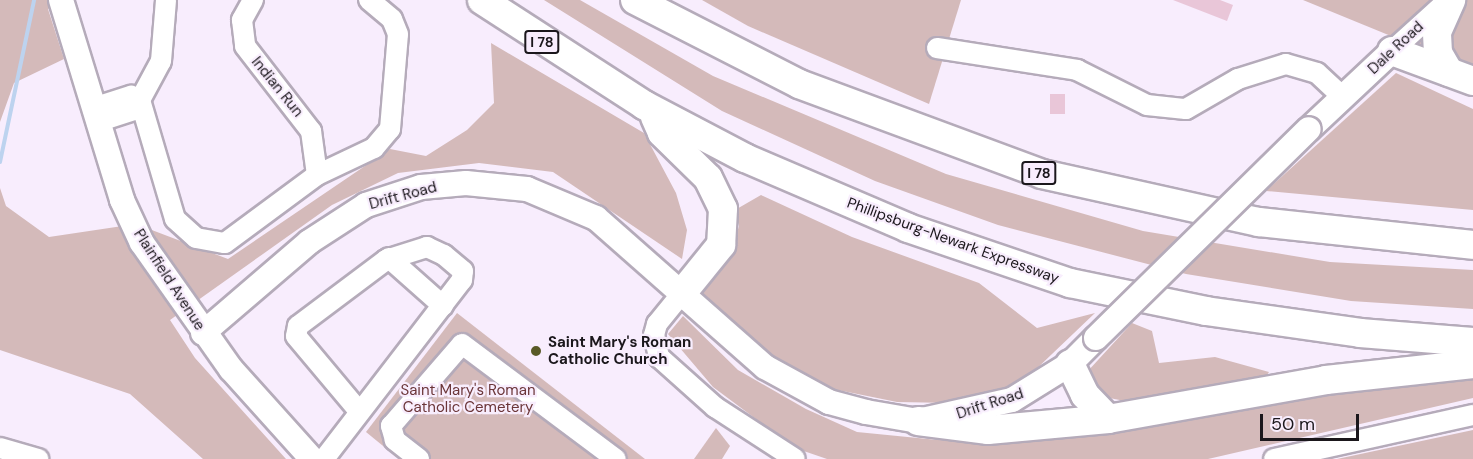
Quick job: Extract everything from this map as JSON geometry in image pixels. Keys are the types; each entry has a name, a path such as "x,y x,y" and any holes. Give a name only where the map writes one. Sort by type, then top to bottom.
{"highway":[{"name":"Phillipsburg-Newark Expressway","path":"482,0 651,109 827,195 1071,283 1282,322 1473,342"},
{"name":"I 78","path":"636,0 799,84 1042,174 1259,222 1473,245"},
{"path":"1450,0 1437,32 1438,53 1461,77"},
{"path":"1392,51 1461,77"},
{"path":"651,109 662,133 708,178 723,209 721,245 683,292"},
{"path":"918,421 988,430 1108,419 1326,380 1473,363"},
{"path":"1070,364 1085,395 1108,419"}],"main road":[{"name":"Plainfield Avenue","path":"62,0 95,115 142,243 203,333 312,459"},
{"name":"Dale Road","path":"1343,97 1392,51"},
{"name":"Drift Road","path":"203,333 338,221 366,205 445,184 506,185 575,207 632,245 765,367 797,388 829,402 918,421 1012,400 1070,364 1343,97"}],"street":[{"path":"166,0 165,46 140,100 171,210 186,232 206,243 235,239 317,175 374,148 394,116 398,34 392,19 369,0"},
{"name":"Indian Run","path":"253,0 242,20 242,37 311,130 317,175"},
{"name":"Dale Road","path":"1392,51 1450,0"},
{"path":"937,48 1077,70 1147,105 1186,109 1238,79 1286,64 1317,73 1343,97"},
{"path":"95,115 130,96 140,100"},
{"path":"324,459 359,411 443,306 463,271 444,255 427,247 389,258 298,326 296,336 359,411"},
{"path":"389,258 443,306"},
{"path":"683,292 657,324 654,335 660,357 715,407 795,459"},
{"path":"419,459 395,440 391,426 462,344 616,459"},
{"path":"1274,459 1473,415"},
{"path":"0,448 38,459"}],"green space":[{"path":"0,0 64,0 48,9 64,59 14,83 0,122"},
{"path":"544,0 580,0 713,76 946,174 1143,231 1330,262 1473,270 1473,309 1351,301 1186,274 998,225 875,181 722,111"},
{"path":"702,0 961,0 929,104 748,26"},
{"path":"1303,0 1473,0 1473,68 1386,34"},
{"path":"491,43 644,133 676,193 687,230 682,259 553,172 479,163 398,173 332,205 170,320 195,358 286,459 203,459 130,394 0,350 0,188 6,206 49,237 136,224 228,259 390,149 426,156 467,130 494,103"},
{"path":"1396,73 1473,109 1473,210 1266,191"},
{"path":"761,195 852,237 979,283 1037,328 1095,313 1030,375 996,392 952,403 897,402 823,387 766,351 701,293 732,249 739,226 735,210"},
{"name":"Saint Mary's Roman Catholic Cemetery","path":"457,313 645,459 399,459 366,432"},
{"path":"683,316 738,370 806,409 857,432 938,440 1015,442 1169,423 1457,369 1473,370 1473,398 1208,459 827,459 795,448 713,387 668,334"},
{"path":"1132,323 1152,331 1159,363 1215,357 1269,372 1264,380 1125,401 1104,397 1087,372"},
{"path":"716,428 730,446 722,459 694,459"},
{"path":"1473,430 1473,459 1337,459"}],"building":[{"path":"1173,0 1220,0 1233,5 1227,21"},
{"path":"1050,94 1065,94 1065,114 1050,114"}],"waterway":[{"path":"0,162 34,0"}],"place":[{"name":"Saint Mary's Roman Catholic Church","path":"536,351"}]}
